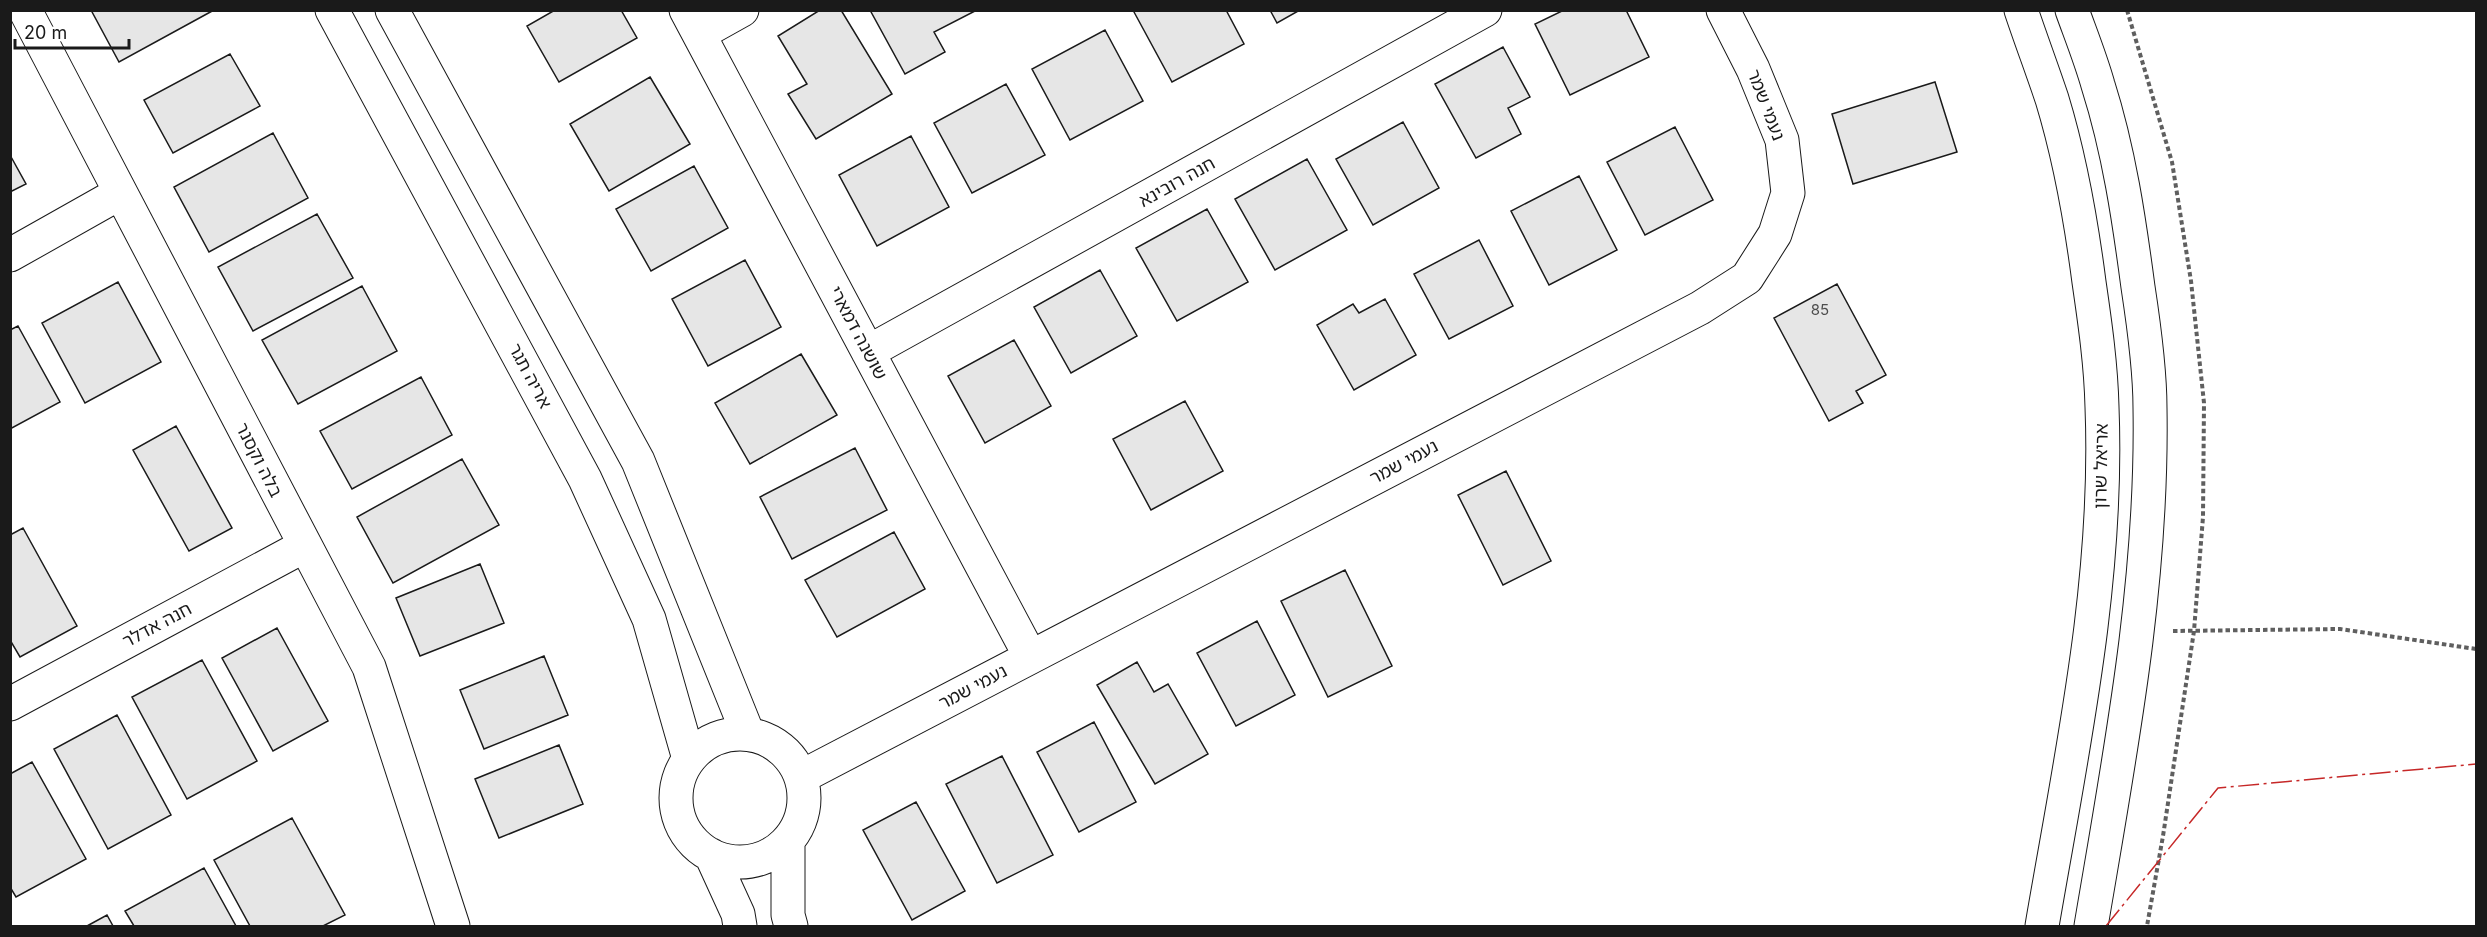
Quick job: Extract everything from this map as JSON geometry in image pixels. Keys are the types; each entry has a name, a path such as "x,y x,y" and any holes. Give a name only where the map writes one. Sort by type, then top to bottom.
{"street":[{"name":"בלה וקסנר","path":"26,10 369,667 448,924"},
{"name":"אריה תגר","path":"332,10 585,479 649,619 689,759"},
{"path":"392,10 638,461 748,734"},
{"path":"692,22 742,10"},
{"name":"חנה רובינא","path":"868,352 1485,10"},
{"name":"נעמי שמר","path":"801,777 1700,308 1747,278 1775,234 1788,193 1782,140 1753,69 1723,10"},
{"name":"אריאל שרון","path":"2021,10 2052,100 2079,211 2094,320 2102,407 2102,476 2096,583 2081,699 2042,927"},
{"path":"2072,10 2099,86 2126,202 2142,315 2151,405 2150,478 2144,587 2128,706 2091,927"},
{"name":"שושנה דמארי","path":"692,22 1030,656"},
{"path":"10,255 120,193"},
{"name":"חנה אדלר","path":"10,704 304,546"},
{"path":"731,734 748,734 765,738 781,748 793,761 801,777 805,794 803,811 798,827 788,841 772,854 752,861 731,861 711,855 696,844 684,829 677,812 676,794 680,775 689,759 700,747 715,738 731,734"},
{"path":"788,841 791,927"},
{"path":"711,855 738,914 740,927"}],"path":[{"path":"2138,631 2340,629 2476,649"}],"building":[{"path":"91,10 214,10 119,62"},
{"path":"555,10 621,10 637,38 559,82 527,26"},
{"path":"820,10 841,10 892,94 816,139 788,94 807,84 778,36"},
{"path":"870,10 975,11 934,32 945,52 905,74"},
{"path":"1136,10 1226,10 1244,44 1172,82 1134,12"},
{"path":"1270,10 1300,10 1277,23"},
{"path":"1564,10 1626,10 1649,57 1570,95 1535,24"},
{"path":"1105,30 1143,101 1070,140 1032,69"},
{"path":"1503,47 1530,97 1508,108 1521,134 1476,158 1435,84"},
{"path":"230,54 260,106 173,153 144,100"},
{"path":"650,77 690,144 609,191 570,124"},
{"path":"1935,82 1957,152 1853,184 1832,114"},
{"path":"1006,84 1045,155 972,193 934,123"},
{"path":"1403,122 1439,188 1373,225 1336,159"},
{"path":"1675,127 1713,200 1645,235 1607,162"},
{"path":"273,133 308,198 209,252 174,187"},
{"path":"911,136 949,207 877,246 839,175"},
{"path":"10,155 26,184 10,192"},
{"path":"1307,159 1347,230 1275,270 1235,199"},
{"path":"694,166 728,228 651,271 616,209"},
{"path":"1579,176 1617,250 1549,285 1511,211"},
{"path":"1207,209 1248,282 1177,321 1136,248"},
{"path":"317,214 353,278 253,331 218,267"},
{"path":"1479,240 1513,306 1449,339 1414,274"},
{"path":"745,260 781,327 708,366 672,299"},
{"path":"1100,270 1137,336 1071,373 1034,307"},
{"path":"118,282 161,362 85,403 42,323"},
{"path":"1837,284 1886,375 1856,391 1863,403 1829,421 1774,318"},
{"path":"362,286 397,351 298,404 262,340"},
{"path":"1385,299 1416,355 1354,390 1317,325 1353,304 1359,313"},
{"path":"18,326 60,402 10,429 10,330"},
{"path":"1014,340 1051,406 985,443 948,376"},
{"path":"801,354 837,415 750,464 715,403"},
{"path":"421,377 452,435 352,489 320,431"},
{"path":"1185,401 1223,471 1151,510 1113,439"},
{"path":"176,426 232,528 189,551 133,450"},
{"path":"855,448 887,510 792,559 760,497"},
{"path":"462,459 499,525 393,583 357,517"},
{"path":"1506,471 1551,561 1503,585 1458,495"},
{"path":"23,528 77,626 20,657 10,640 10,535"},
{"path":"894,532 925,589 837,637 805,580"},
{"path":"480,564 504,623 420,656 396,598"},
{"path":"1345,570 1392,666 1328,697 1281,601"},
{"path":"1257,621 1295,695 1236,726 1197,653"},
{"path":"277,628 328,721 273,751 222,658"},
{"path":"544,656 568,715 484,749 460,690"},
{"path":"202,660 257,761 187,799 132,697"},
{"path":"1137,662 1154,692 1168,684 1208,754 1155,784 1097,685"},
{"path":"117,715 171,815 108,849 54,749"},
{"path":"1094,722 1136,802 1079,832 1037,752"},
{"path":"559,745 583,804 499,838 475,779"},
{"path":"1002,756 1053,855 997,883 946,784"},
{"path":"32,762 86,859 16,897 10,887 10,774"},
{"path":"916,802 965,891 912,920 863,830"},
{"path":"292,818 345,915 323,926 250,926 214,860"},
{"path":"204,868 236,926 134,926 125,911"},
{"path":"107,915 113,926 87,926"}],"power":[{"path":"2106,926 2218,788 2476,764"}]}
